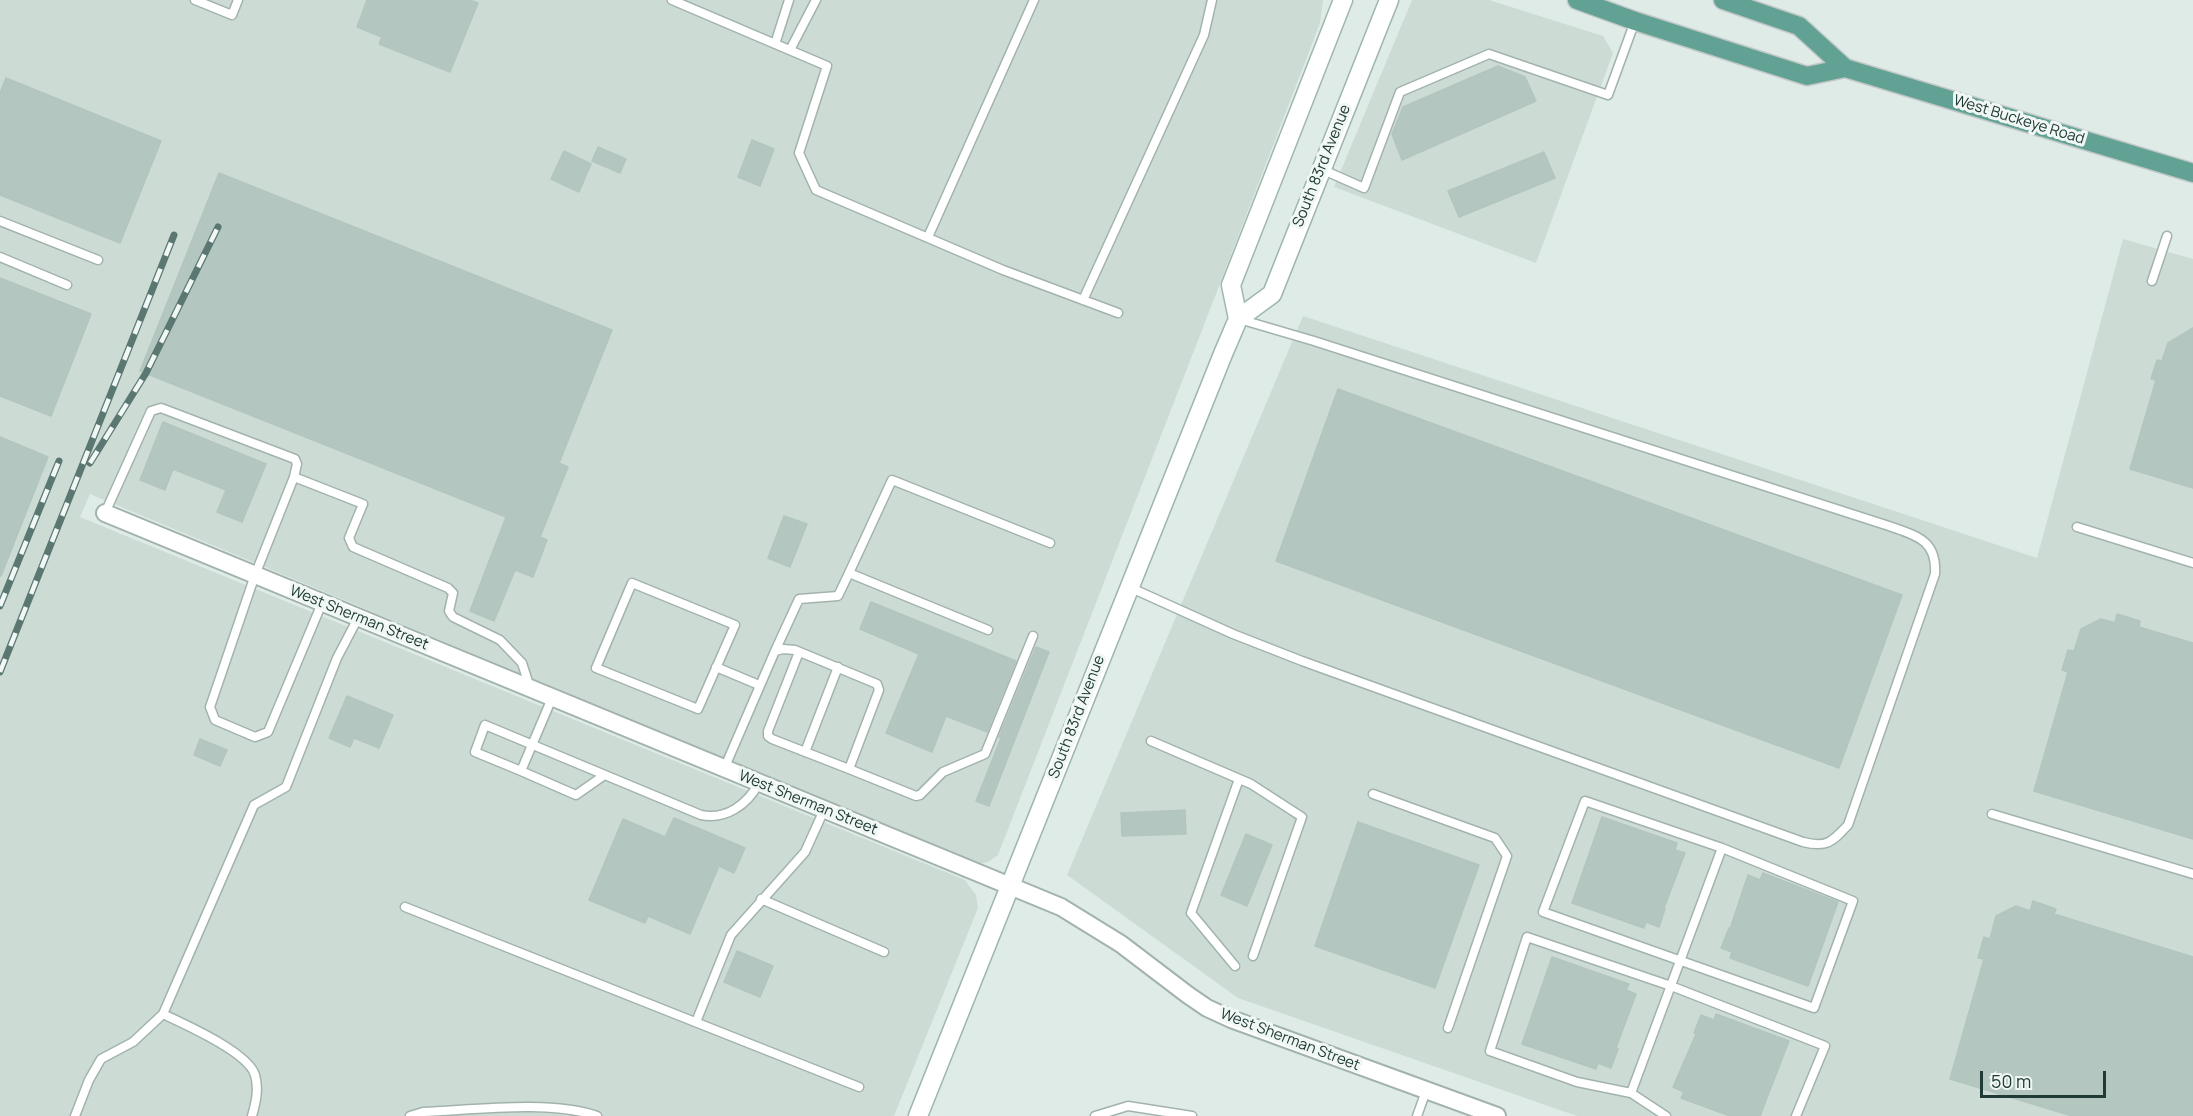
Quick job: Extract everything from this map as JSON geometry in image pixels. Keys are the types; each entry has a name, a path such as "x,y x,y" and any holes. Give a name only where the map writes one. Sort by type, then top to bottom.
{"main road":[{"path":"1238,319 1231,285 1343,0"},
{"name":"South 83rd Avenue","path":"918,1116 1128,587 1238,319 1272,294 1389,0"},
{"name":"West Buckeye Road","path":"1577,0 1807,76 1845,68"},
{"name":"West Buckeye Road","path":"1723,0 1753,5 1799,26 1845,68 2193,173"}],"street":[{"name":"West Sherman Street","path":"105,513 1061,907 1090,923 1207,1008 1231,1019 1497,1116"}],"lane":[{"path":"195,0 232,15 238,0"},
{"path":"672,0 827,66 799,153 816,190 1003,270 1118,313"},
{"path":"775,44 789,0"},
{"path":"790,50 816,0"},
{"path":"928,237 1034,0"},
{"path":"1083,300 1203,35 1212,0"},
{"path":"1321,170 1364,188 1400,92 1489,54 1608,94 1635,21"},
{"path":"0,221 98,260"},
{"path":"2152,280 2167,236"},
{"path":"0,257 67,285"},
{"path":"1128,587 1233,634 1302,661 1803,842 1825,844 1833,840 1848,825 1935,574 1936,561 1932,549 1921,540 1877,522 1314,341 1238,319"},
{"path":"105,513 151,411 161,408 295,459 297,464 294,477 255,575 210,707 215,720 255,737 268,732 322,603"},
{"path":"294,477 363,504 349,538 353,547 448,588 453,593 449,611 453,617 500,640 522,663 530,688"},
{"path":"724,769 799,598 838,596 892,480 1050,543"},
{"path":"2077,527 2193,562"},
{"path":"849,573 988,630"},
{"path":"632,583 735,625 716,667 698,710 596,668 632,583"},
{"path":"75,1116 100,1059 133,1042 163,1014 254,805 286,787 337,658 358,618"},
{"path":"800,652 768,736 916,796 923,794 943,772 985,754 1033,636"},
{"path":"775,651 783,649 800,652 875,682 879,686 849,769"},
{"path":"716,667 759,685"},
{"path":"805,752 838,667"},
{"path":"521,771 552,698"},
{"path":"603,776 576,795 475,752 485,725 603,776 711,817 724,815 747,801 759,783"},
{"path":"1151,741 1251,784 1302,817 1253,956"},
{"path":"1235,966 1191,913 1239,779"},
{"path":"1373,794 1495,838 1507,856 1448,1028"},
{"path":"1585,801 1722,848 1853,901 1814,1008 1543,912 1585,801"},
{"path":"696,1022 731,935 805,852 824,810"},
{"path":"1992,814 2193,874"},
{"path":"1631,1093 1722,848"},
{"path":"761,899 884,952"},
{"path":"405,907 859,1087"},
{"path":"1666,1116 1631,1093 1577,1082 1490,1051 1527,937 1671,986 1825,1046 1796,1116"},
{"path":"163,1014 209,1036 238,1056 254,1072 258,1093 252,1116"},
{"path":"1417,1116 1426,1091"},
{"path":"1095,1116 1128,1106 1192,1116"},
{"path":"410,1116 423,1112 549,1108 585,1112 597,1116"}],"shaded area":[{"path":"0,0 1323,0 1320,23 998,855 988,862 977,864 90,494 80,517 965,880 976,895 978,908 894,1116 0,1116"},
{"path":"1412,0 1489,0 1603,36 1613,53 1536,263 1334,187"},
{"path":"2123,239 2193,259 2193,1116 1577,1116 1238,998 1067,875 1303,316 2037,558"}],"building":[{"path":"367,0 469,0 478,3 450,72 379,44 382,37 357,27"},
{"path":"1498,66 1525,77 1536,101 1402,160 1392,134 1403,107"},
{"path":"6,78 161,141 120,243 0,195 0,93"},
{"path":"752,140 774,149 760,186 738,177"},
{"path":"598,147 626,159 620,173 592,161"},
{"path":"564,151 591,164 579,192 551,179"},
{"path":"1544,152 1555,178 1459,217 1448,191"},
{"path":"219,173 612,330 559,463 568,467 540,537 547,540 533,577 515,570 494,621 470,611 506,517 140,371"},
{"path":"0,278 91,314 51,416 0,396"},
{"path":"2193,328 2193,488 2130,469 2156,380 2151,379 2157,360 2162,361 2168,343"},
{"path":"1338,389 1902,595 1839,768 1276,561"},
{"path":"163,422 266,464 242,522 217,512 226,490 173,469 165,490 140,480"},
{"path":"0,437 48,457 1,576 0,576"},
{"path":"784,516 807,524 790,567 768,558"},
{"path":"871,602 1016,661 987,732 946,716 932,752 886,733 919,654 860,629"},
{"path":"2117,614 2140,621 2139,627 2193,643 2193,839 2034,791 2068,672 2062,670 2068,650 2074,651 2081,629 2101,619 2115,623"},
{"path":"1036,647 1049,652 989,806 976,801 1001,738 999,737"},
{"path":"347,696 393,715 379,748 354,738 350,747 329,738"},
{"path":"200,739 227,750 220,766 194,755"},
{"path":"1185,810 1186,834 1122,836 1121,813"},
{"path":"1602,817 1677,843 1675,850 1685,853 1659,927 1646,922 1644,928 1572,903"},
{"path":"674,818 745,848 734,873 719,866 690,934 648,916 645,923 589,900 623,819 665,837"},
{"path":"1358,822 1479,865 1435,988 1315,946"},
{"path":"1246,834 1272,845 1247,906 1221,895"},
{"path":"1763,873 1838,902 1808,986 1730,958 1732,952 1721,948 1730,929 1748,875 1760,880"},
{"path":"2033,901 2056,909 2054,914 2193,957 2193,1116 2072,1116 1950,1079 1984,959 1978,958 1984,937 1990,939 1996,916 2016,906 2030,911"},
{"path":"737,951 773,966 760,997 724,982"},
{"path":"1552,957 1629,984 1626,990 1636,994 1611,1068 1598,1063 1596,1069 1522,1044"},
{"path":"1716,1014 1789,1041 1760,1116 1730,1116 1681,1098 1684,1092 1673,1087 1696,1034 1694,1033 1701,1015 1714,1020"}],"railway":[{"path":"90,463 146,373 218,227"},
{"path":"0,672 174,235"},
{"path":"0,606 59,461"}]}
